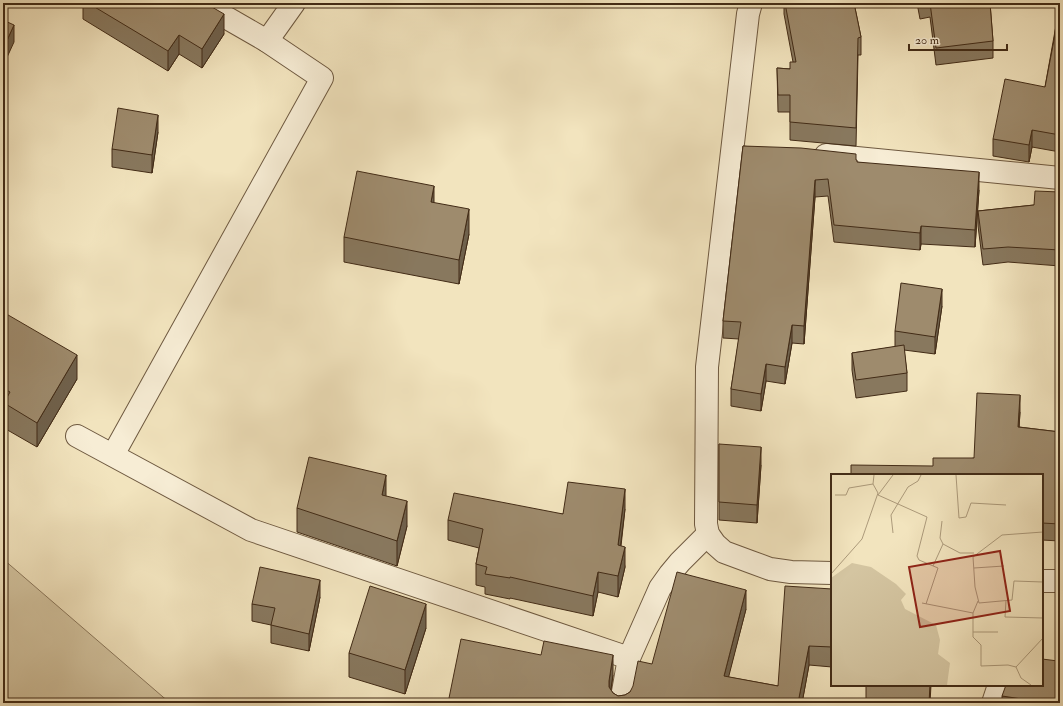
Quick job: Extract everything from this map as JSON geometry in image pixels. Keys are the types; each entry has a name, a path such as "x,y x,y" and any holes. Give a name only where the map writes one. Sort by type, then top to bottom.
{"street":[{"path":"113,455 322,78 267,41 200,3"},
{"path":"267,41 294,3"},
{"path":"751,3 748,14 740,150 707,367 706,524 708,534 714,544 724,552 770,568 791,572 831,573"},
{"path":"810,154 1060,178"},
{"path":"77,436 251,530 629,658"},
{"path":"621,703 629,658 660,588 680,562 708,534"},
{"path":"1043,581 1060,581"},
{"path":"993,703 999,686"}],"shaded area":[{"path":"3,559 170,703 3,703"}],"building":[{"path":"88,3 205,3 224,14 202,49 179,35 168,51"},
{"path":"785,3 854,3 861,37 858,38 856,128 790,122 790,95 778,95 777,68 790,69 790,62 796,62"},
{"path":"930,3 990,3 993,41 936,48"},
{"path":"1059,3 1060,135 1032,130 1029,145 993,139 1005,79 1045,87"},
{"path":"3,20 14,25 3,49"},
{"path":"118,108 158,115 152,155 112,149"},
{"path":"743,146 801,148 856,154 857,162 979,172 975,230 921,226 920,233 834,225 828,179 815,180 804,326 792,325 785,367 766,364 761,394 731,389 741,322 723,321"},
{"path":"357,171 434,186 431,202 469,209 459,260 344,237"},
{"path":"1035,191 1060,192 1060,250 1008,247 983,249 978,211 1034,205"},
{"path":"901,283 942,289 935,337 895,331"},
{"path":"3,312 77,355 37,423 4,403 10,392 3,388"},
{"path":"904,345 907,373 856,380 852,353"},
{"path":"977,393 1020,395 1018,427 1060,432 1060,524 1043,523 1043,474 851,474 851,465 933,466 933,458 974,458"},
{"path":"719,444 761,447 757,505 719,502"},
{"path":"309,457 386,475 382,495 407,501 397,541 297,508"},
{"path":"568,482 625,489 618,545 625,547 618,576 598,572 593,596 510,577 485,574 487,567 476,564 483,529 448,520 454,493 563,514"},
{"path":"260,567 320,580 309,634 271,625 275,608 252,604"},
{"path":"677,572 746,590 724,676 778,686 785,586 831,589 831,647 809,646 798,703 448,703 461,639 541,655 544,641 613,655 609,687 613,693 618,696 625,695 630,692 633,686 638,661 652,664"},
{"path":"370,586 426,604 405,670 349,653"},
{"path":"1060,651 1060,703 1048,703 1002,696 1006,686 1043,686 1043,659 1058,661"},
{"path":"866,686 930,686 929,703 866,703"}]}
